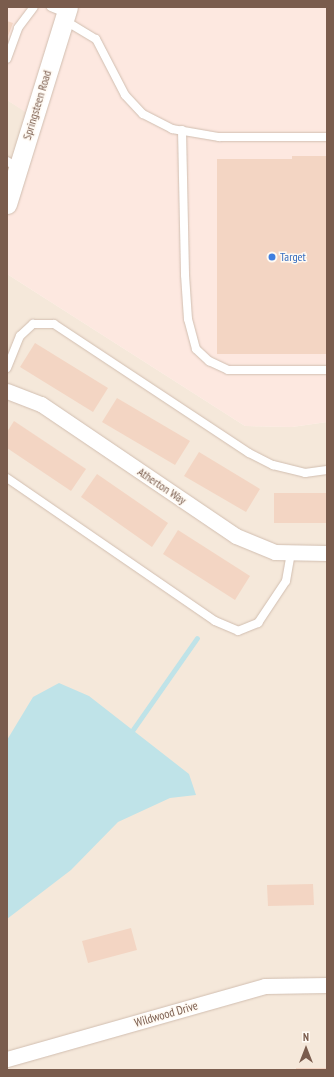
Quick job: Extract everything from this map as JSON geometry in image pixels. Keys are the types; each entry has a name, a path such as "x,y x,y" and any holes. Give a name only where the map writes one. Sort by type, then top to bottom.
{"street":[{"name":"Springsteen Road","path":"7,204 12,165 62,12"},
{"name":"Atherton Way","path":"7,391 41,404 236,536 275,552 292,554 327,553"},
{"name":"Wildwood Drive","path":"7,1059 265,986 327,985"}],"lane":[{"path":"7,58 18,28 34,7"},
{"path":"62,12 96,39 125,95 144,114 182,130 219,137 327,137"},
{"path":"182,130 185,275 188,319 196,349 209,361 228,370 327,370"},
{"path":"7,368 20,336 33,324 54,324 249,453 273,465 305,473 327,470"},
{"path":"7,478 214,621 238,631 258,623 286,582 292,554"}],"shaded area":[{"path":"7,7 327,7 327,422 292,427 245,426 7,274 7,204 33,117 7,100"},
{"path":"7,100 34,117 7,204"},
{"path":"7,274 245,426 292,427 327,422 327,1070 7,1070"}],"water":[{"path":"59,683 89,696 189,774 196,795 170,798 118,822 71,870 7,919 7,740 33,697"}],"building":[{"path":"7,21 13,23 7,39"},
{"name":"Target","path":"292,156 327,156 327,354 217,354 217,159 292,159"},
{"path":"35,343 108,388 93,412 20,367"},
{"path":"117,398 190,441 175,465 102,422"},
{"path":"14,421 86,469 71,491 7,448 7,432"},
{"path":"199,452 260,489 246,512 184,476"},
{"path":"97,474 168,523 152,547 81,497"},
{"path":"274,493 327,493 327,523 274,523"},
{"path":"178,530 250,576 235,600 163,554"},
{"path":"313,884 314,905 268,906 267,885"},
{"path":"131,928 137,950 88,963 82,941"},
{"path":"296,1068 327,1068 327,1070 296,1070"}],"waterway":[{"path":"132,731 197,638"}],"place":[{"name":"Target","path":"272,257"}]}
